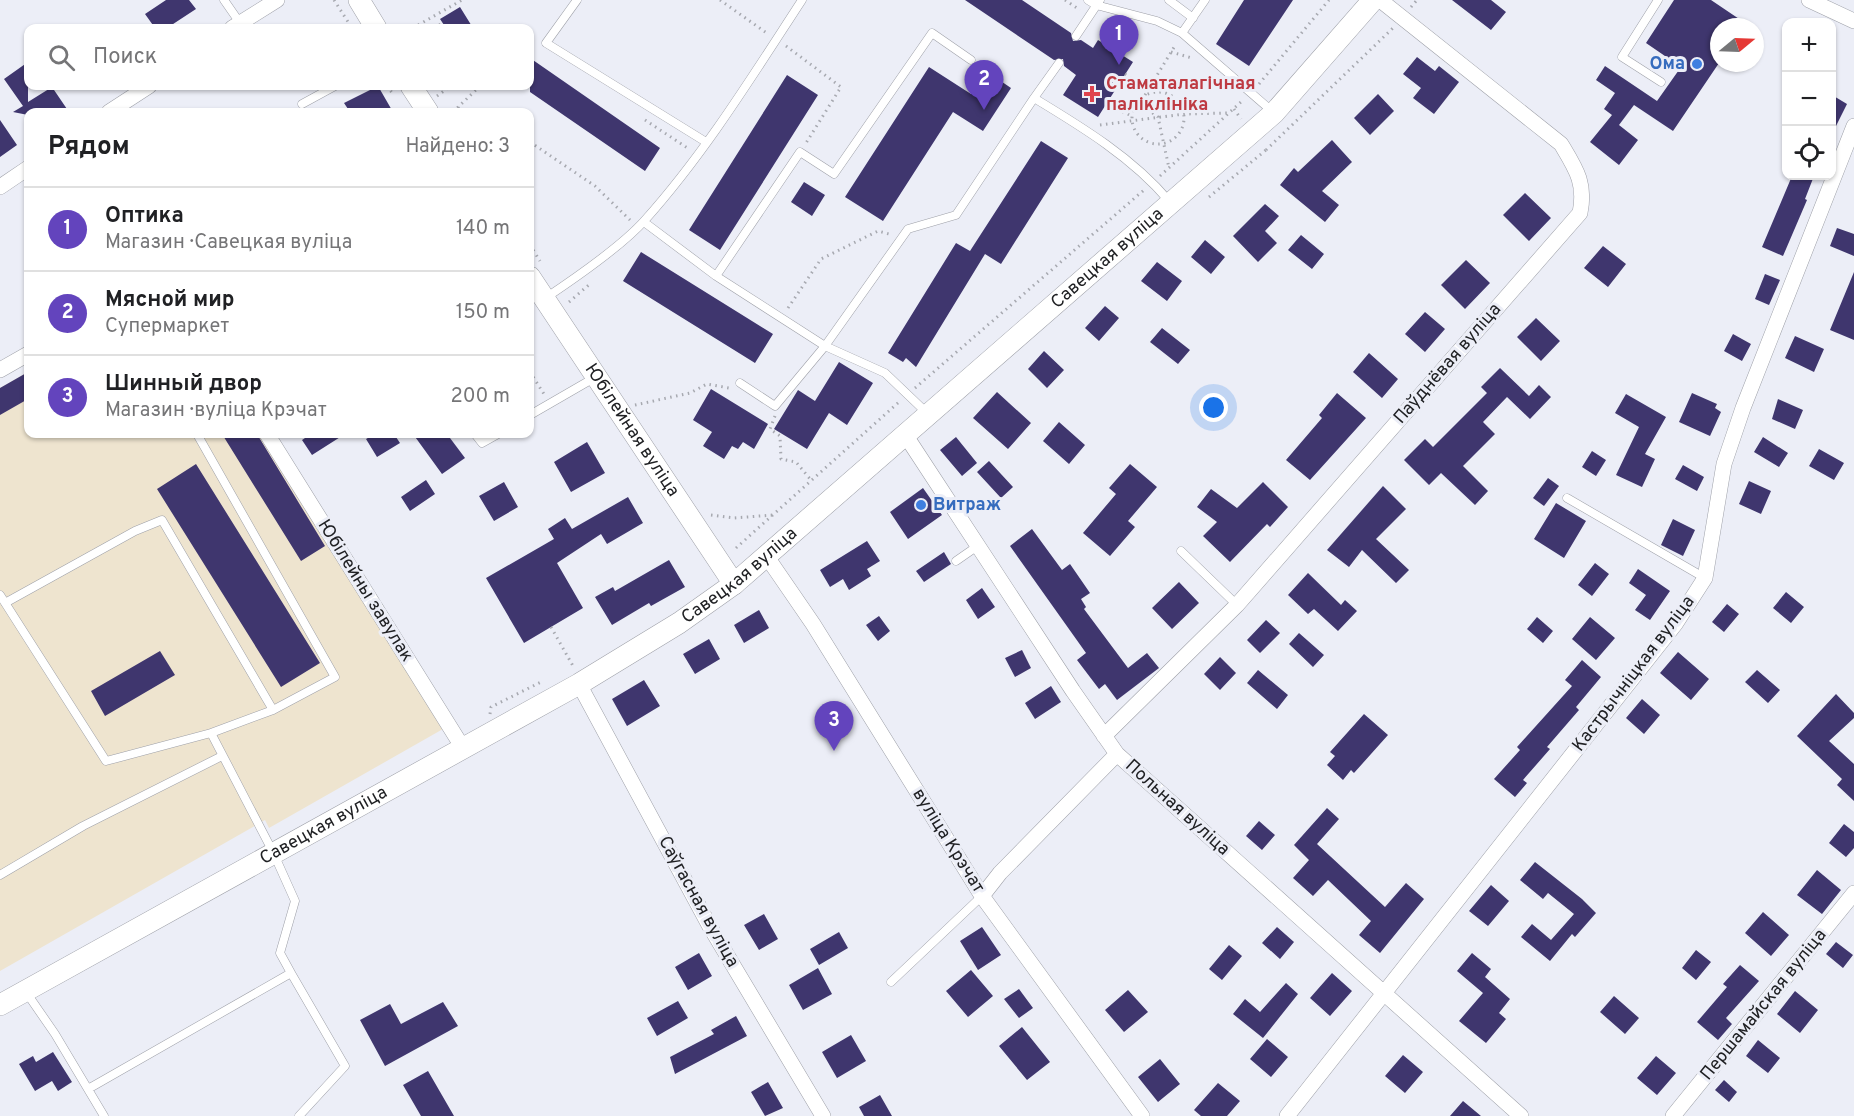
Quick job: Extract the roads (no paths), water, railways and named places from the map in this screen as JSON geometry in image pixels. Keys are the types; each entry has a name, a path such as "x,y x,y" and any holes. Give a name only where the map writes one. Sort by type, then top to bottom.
{"street":[{"path":"239,24 278,0"},
{"path":"359,0 374,24"},
{"name":"Савецкая вуліца","path":"0,1005 463,748 576,675 680,623 734,584 1274,113 1373,0"},
{"name":"Паўднёвая вуліца","path":"1104,736 1237,605 1580,213 1584,194 1577,171 1561,144 1380,0"},
{"path":"1809,0 1854,21"},
{"path":"115,108 143,90"},
{"path":"417,90 426,108"},
{"name":"Кастрычніцкая вуліца","path":"1287,1116 1676,623 1705,578 1724,464 1743,408 1854,126"},
{"path":"0,187 24,171"},
{"name":"Юбілейная вуліца","path":"534,286 734,584"},
{"path":"0,370 24,356"},
{"name":"Польная вуліца","path":"906,436 1117,754 1521,1116"},
{"name":"Юбілейны завулак","path":"269,438 463,748"},
{"name":"вуліца Крэчат","path":"767,557 813,624 982,896 1142,1116"},
{"name":"Саўгасная вуліца","path":"576,675 709,925 823,1116"},
{"path":"982,896 1000,873 1117,754"},
{"name":"Першамайская вуліца","path":"1673,1116 1854,893"}],"lane":[{"path":"224,0 235,24"},
{"path":"577,0 546,43 706,142"},
{"path":"543,300 575,278 640,224 706,142 802,0"},
{"path":"1088,0 1157,21 1182,33 1274,113"},
{"path":"1168,0 1193,18"},
{"path":"1182,33 1205,0"},
{"path":"1658,0 1622,57 1661,82"},
{"path":"1076,36 1098,3"},
{"path":"716,276 800,152 834,174 932,33 971,60"},
{"path":"741,384 775,405 825,346 908,229 956,215 1059,63"},
{"path":"302,105 328,90"},
{"path":"1034,98 1082,127 1153,182 1172,204"},
{"path":"640,224 825,346 885,373 929,415"},
{"path":"534,413 595,377"},
{"path":"0,595 106,761 211,733 273,710 335,677 199,438"},
{"path":"478,438 482,443 491,438"},
{"path":"1567,498 1705,578"},
{"path":"5,603 135,531 162,520 273,710"},
{"path":"956,561 979,545"},
{"path":"1181,551 1237,605"},
{"path":"211,733 273,852 295,901 280,953 345,1066 299,1116"},
{"path":"0,875 83,826 222,756"},
{"path":"891,982 982,896"},
{"path":"88,1089 291,973"},
{"path":"25,990 104,1116"}],"place":[{"name":"Ома","path":"1697,64"},
{"name":"Оптика","path":"1119,65"},
{"name":"Стаматалагічная паліклініка","path":"1092,94"},
{"name":"Мясной мир","path":"984,110"},
{"name":"Витраж","path":"921,505"},
{"name":"Шинный двор","path":"834,751"}]}
